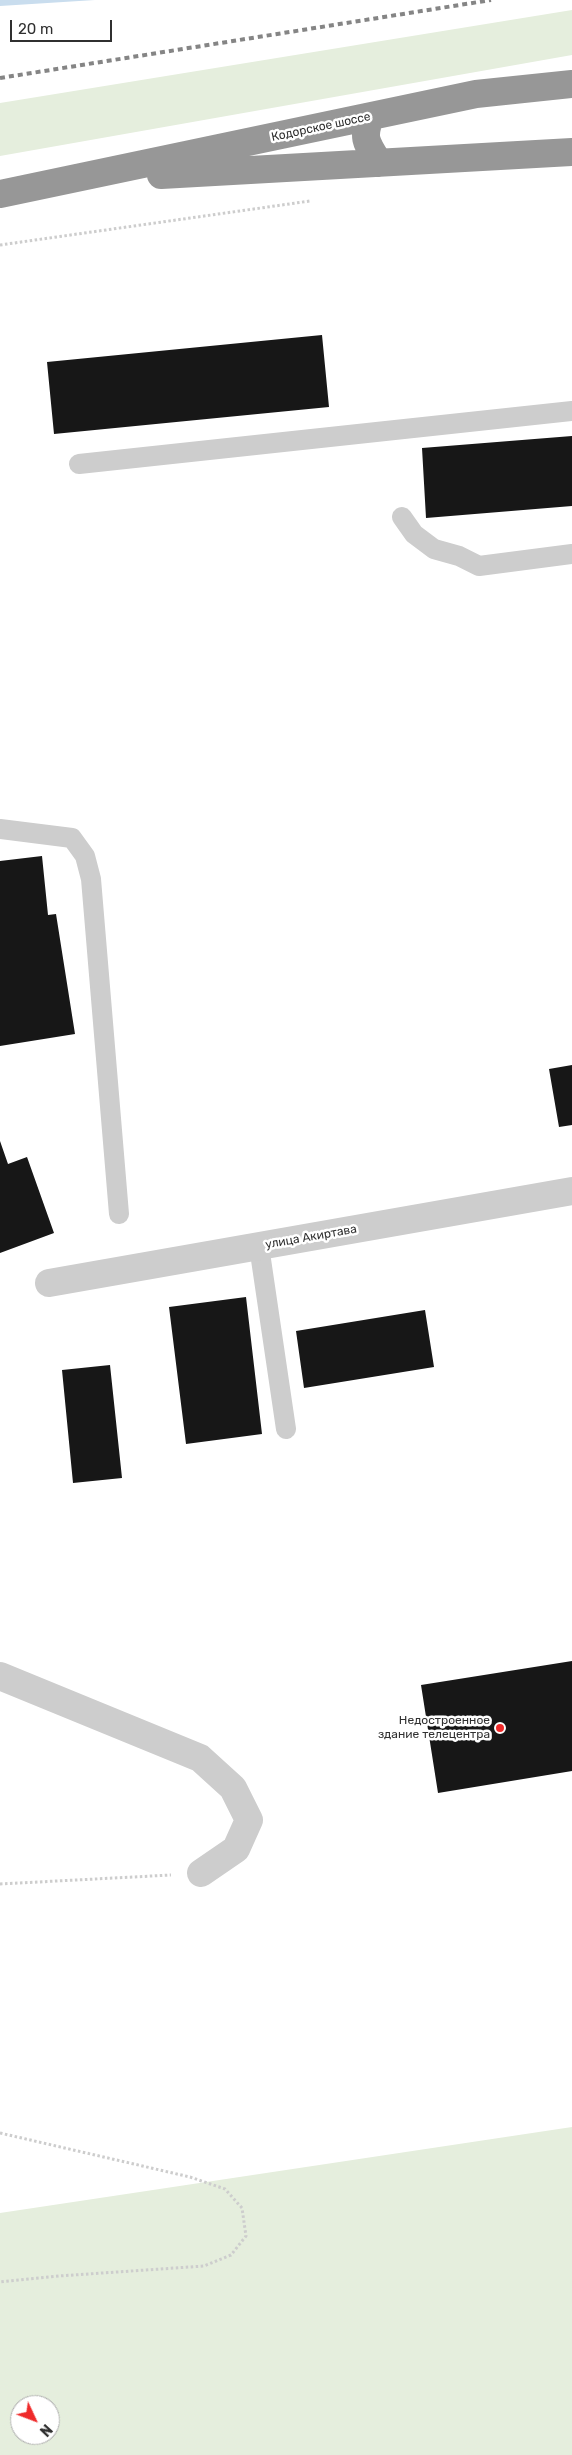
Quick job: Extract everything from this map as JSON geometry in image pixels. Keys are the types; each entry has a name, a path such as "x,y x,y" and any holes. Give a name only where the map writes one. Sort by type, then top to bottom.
{"highway":[{"name":"Кодорское шоссе","path":"0,194 476,94 572,84"},
{"path":"371,116 365,130 366,144 379,163"},
{"name":"Кодорское шоссе","path":"72,180 572,152"}],"street":[{"name":"улица Акиртава","path":"50,1283 572,1191"},
{"path":"0,1676 200,1758 233,1788 249,1820 236,1849 201,1873"}],"lane":[{"path":"79,464 572,411"},
{"path":"402,517 414,534 434,549 459,556 479,566 572,554"},
{"path":"0,830 42,833 72,838 85,856 91,879 120,1214"},
{"path":"259,1246 286,1429"}],"path":[{"path":"0,245 312,200"},
{"path":"0,1884 201,1873"},
{"path":"0,2133 190,2177 225,2189 242,2208 246,2236 231,2255 204,2266 0,2282"}],"green space":[{"path":"572,10 572,55 0,156 0,103"},
{"path":"572,2127 572,2455 0,2455 0,2213"}],"water":[{"path":"0,0 95,0 0,6"}],"building":[{"path":"322,335 329,407 54,434 47,362"},
{"path":"572,436 572,506 426,518 422,448"},
{"path":"42,856 48,915 56,914 75,1034 0,1046 0,861"},
{"path":"572,1065 572,1125 559,1127 549,1069"},
{"path":"0,1141 8,1164 27,1157 54,1233 0,1253"},
{"path":"246,1297 262,1434 186,1444 169,1307"},
{"path":"425,1310 434,1367 304,1388 296,1331"},
{"path":"110,1365 122,1478 73,1483 62,1370"},
{"name":"Недостроенное здание телецентра","path":"572,1661 572,1771 438,1793 421,1685"}],"railway":[{"path":"0,78 491,0"}],"place":[{"name":"Недостроенное здание телецентра","path":"500,1728"}]}
